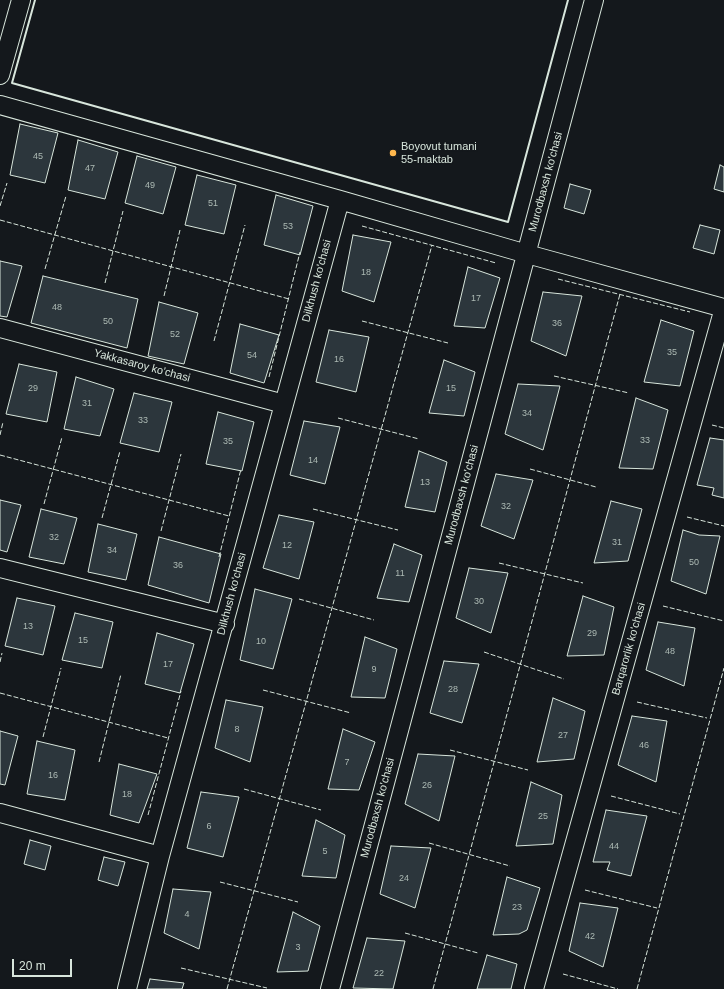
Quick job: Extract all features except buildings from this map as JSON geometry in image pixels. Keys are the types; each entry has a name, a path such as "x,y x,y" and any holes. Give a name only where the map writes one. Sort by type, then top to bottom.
{"street":[{"path":"0,75 21,0"},
{"name":"Murodbaxsh ko'chasi","path":"330,989 594,0"},
{"path":"0,105 724,308"},
{"name":"Dilkhush ko'chasi","path":"127,989 160,856 225,624 340,200"},
{"name":"Barqarorlik ko'chasi","path":"534,989 724,308"},
{"name":"Yakkasaroy ko'chasi","path":"0,328 284,404"},
{"path":"0,568 225,624"},
{"path":"0,813 160,856"}],"fence":[{"path":"0,206 7,183"},
{"path":"45,269 66,196"},
{"path":"105,283 123,211"},
{"path":"0,220 289,299"},
{"path":"214,341 245,225"},
{"path":"362,226 496,263"},
{"path":"164,296 180,230"},
{"path":"227,989 432,245"},
{"path":"269,377 300,252"},
{"path":"558,279 690,312"},
{"path":"433,989 620,294"},
{"path":"362,321 448,343"},
{"path":"554,376 629,393"},
{"path":"338,418 419,439"},
{"path":"0,435 3,422"},
{"path":"712,425 724,428"},
{"path":"44,504 62,437"},
{"path":"102,518 120,451"},
{"path":"161,531 181,454"},
{"path":"0,455 229,516"},
{"path":"219,557 241,469"},
{"path":"530,469 596,487"},
{"path":"313,509 398,530"},
{"path":"687,517 724,526"},
{"path":"499,563 583,583"},
{"path":"299,599 374,620"},
{"path":"663,606 724,621"},
{"path":"484,652 564,679"},
{"path":"0,662 2,653"},
{"path":"43,737 61,668"},
{"path":"637,989 724,668"},
{"path":"99,762 121,674"},
{"path":"263,690 351,713"},
{"path":"148,815 181,691"},
{"path":"0,693 168,738"},
{"path":"637,702 707,718"},
{"path":"450,750 528,770"},
{"path":"244,789 321,810"},
{"path":"611,796 680,814"},
{"path":"429,843 510,866"},
{"path":"220,882 298,902"},
{"path":"585,890 657,908"},
{"path":"405,933 478,953"},
{"path":"181,968 267,988"},
{"path":"563,974 618,989"}],"wall":[{"path":"35,0 12,83 508,222 568,0"}],"place":[{"name":"Boyovut tumani 55-maktab","path":"393,153"}]}
